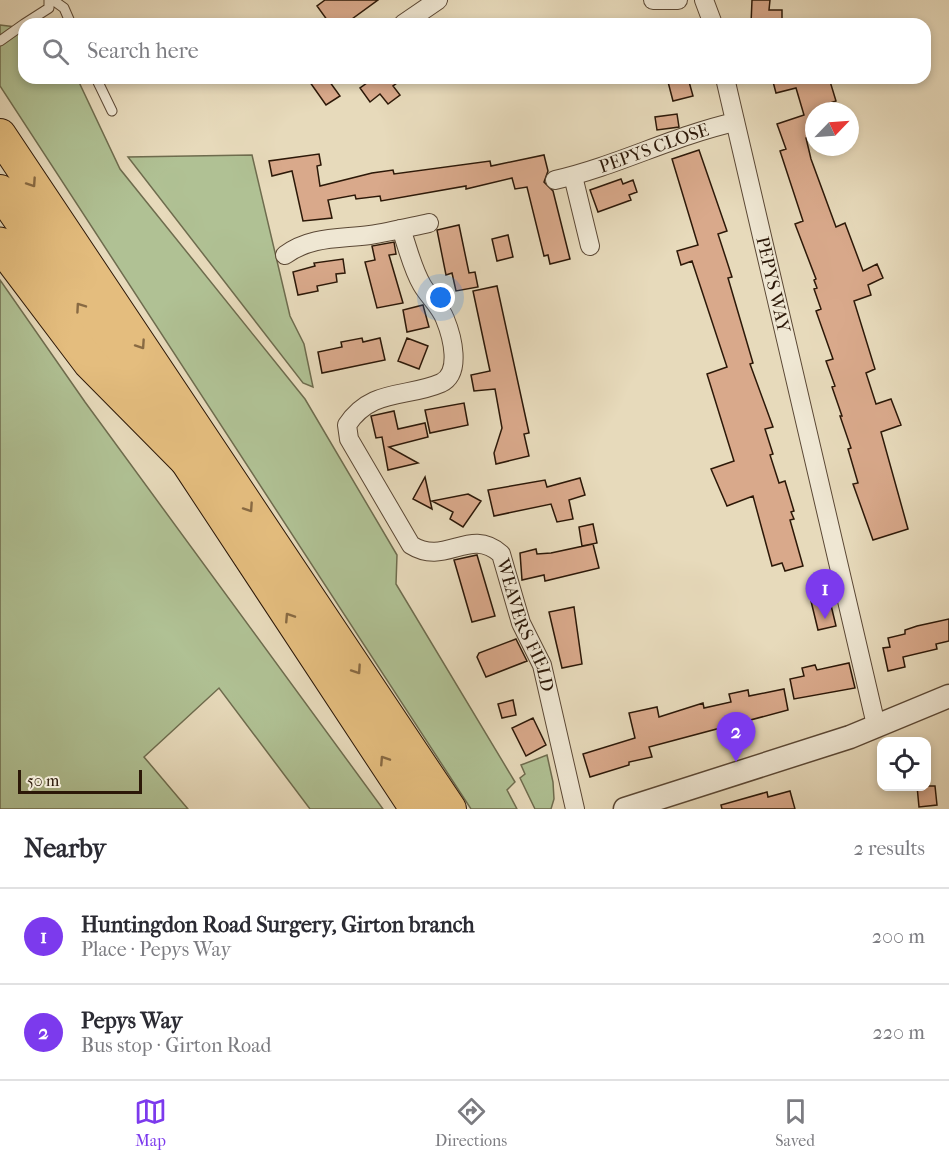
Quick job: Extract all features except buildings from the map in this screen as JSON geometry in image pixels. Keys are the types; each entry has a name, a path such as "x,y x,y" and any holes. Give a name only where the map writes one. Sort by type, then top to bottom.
{"highway":[{"path":"0,135 450,809"},
{"path":"0,191 185,459 416,809"},
{"path":"0,244 90,363 185,459"}],"street":[{"path":"412,18 438,0"},
{"path":"654,0 678,0"},
{"path":"704,0 711,18"},
{"name":"PEPYS WAY","path":"726,84 876,725"},
{"name":"PEPYS CLOSE","path":"590,246 564,178 593,171 709,128 735,123"},
{"path":"285,255 297,246 326,238 368,235 429,223"},
{"name":"WEAVERS FIELD","path":"401,229 420,281 446,320 454,361 449,375 442,382 389,394 356,412 347,424 349,439 411,545 423,552 435,553 481,543 492,546 501,554 521,623 542,665 575,809"},
{"path":"625,809 850,737 949,696"}],"lane":[{"path":"33,18 49,8 51,0 64,8 68,18"},
{"path":"0,41 18,28"},
{"path":"99,84 112,111"}],"green space":[{"path":"0,25 18,27 18,84 80,84 120,169 305,399 397,555 396,584 515,782 507,790 517,809 471,809 0,86"},
{"path":"252,155 290,316 304,344 313,387 303,383 128,157"},
{"path":"0,280 85,402 383,809 310,809 219,688 144,757 188,809 0,809"},
{"path":"547,755 554,799 551,809 535,809 520,778 525,774 521,765"}],"place":[{"name":"Huntingdon Road Surgery, Girton branch","path":"825,619"},
{"name":"Pepys Way","path":"736,762"}]}
